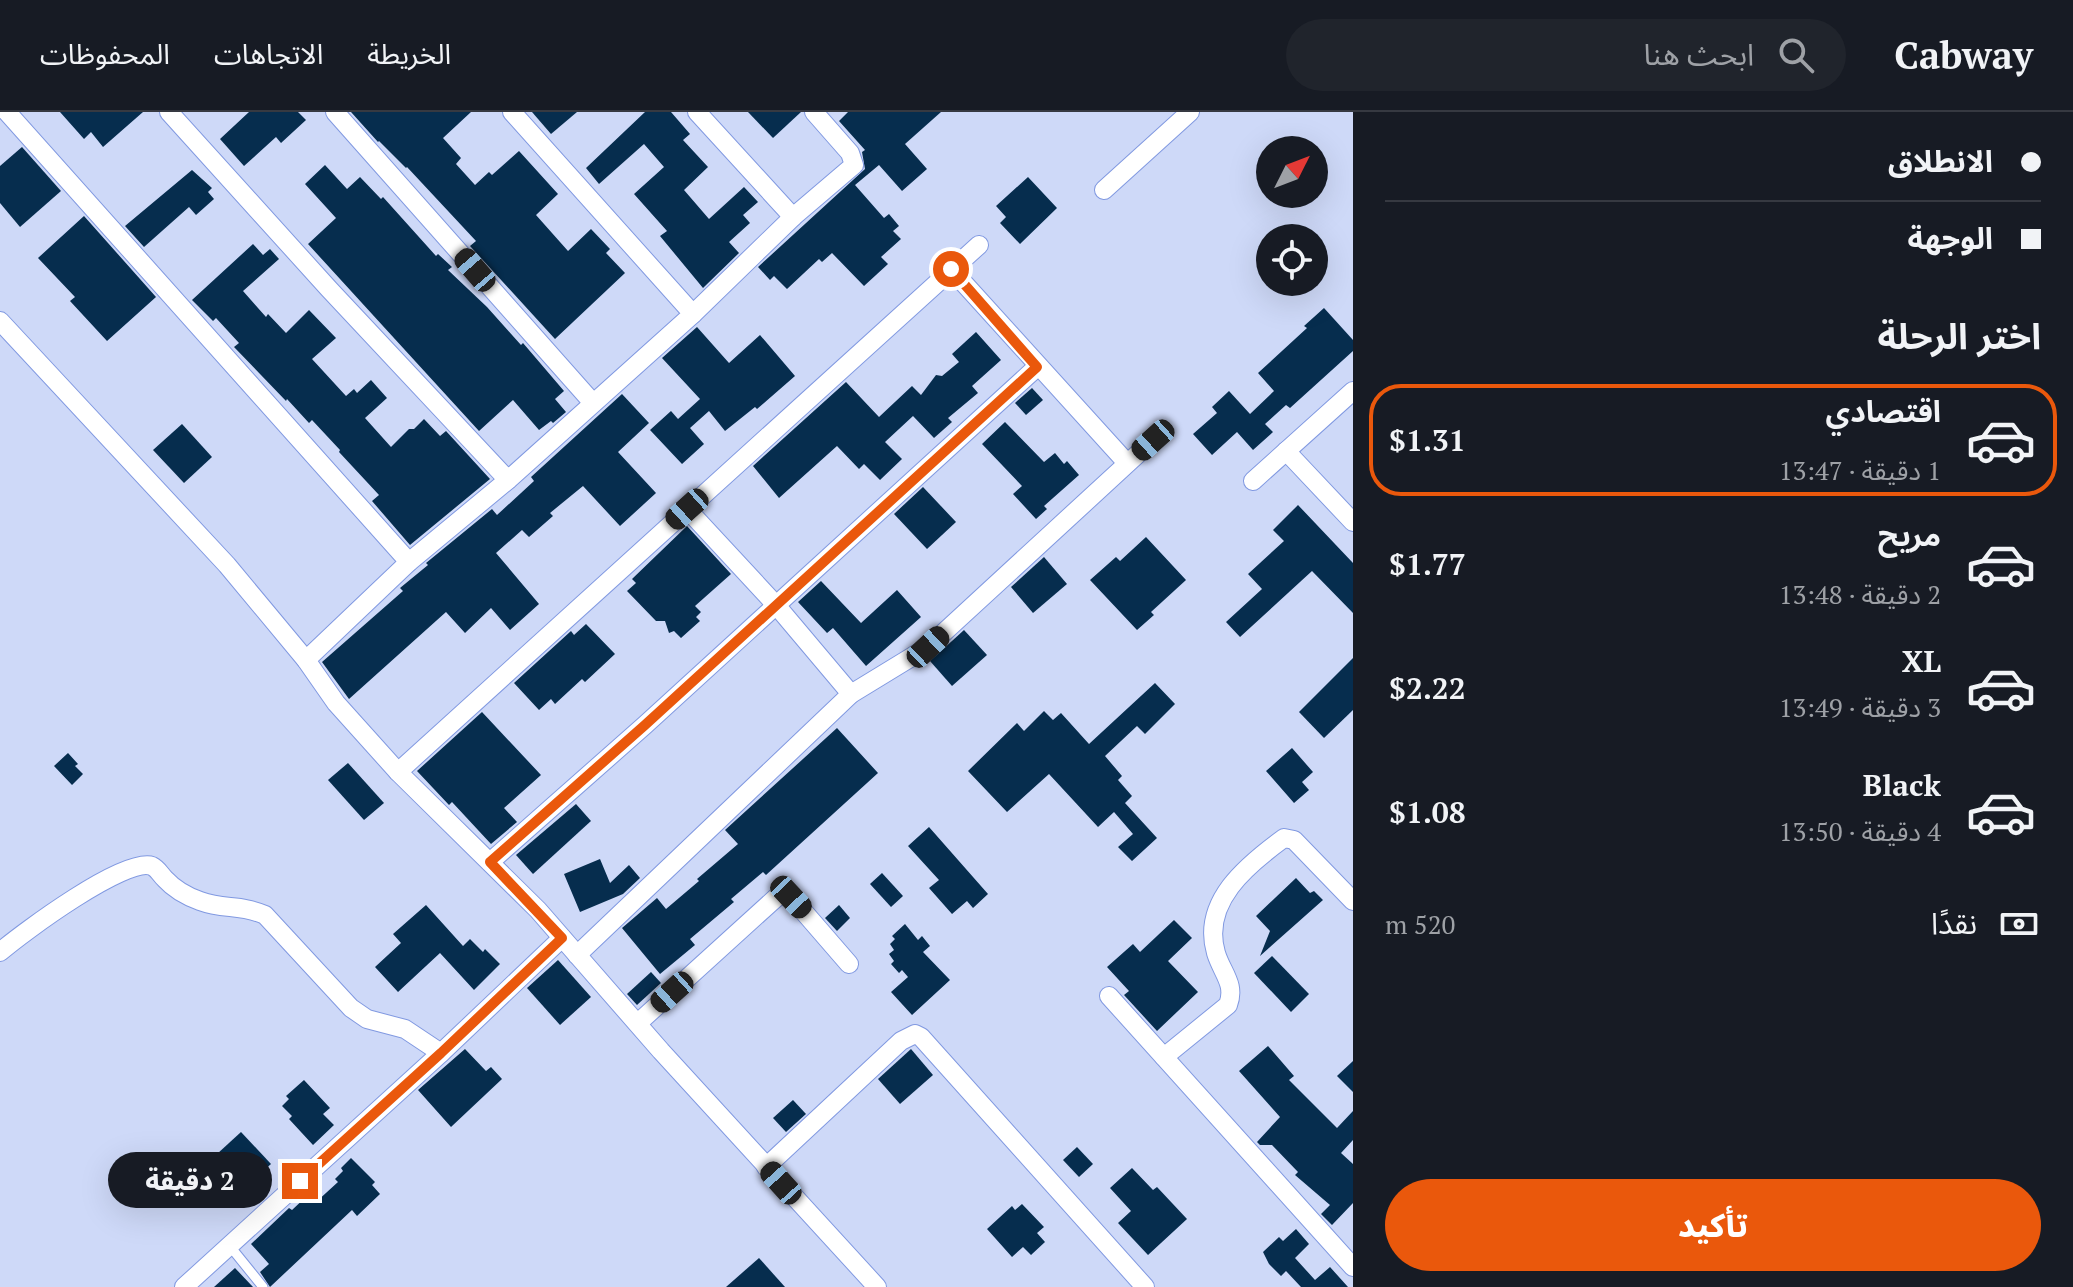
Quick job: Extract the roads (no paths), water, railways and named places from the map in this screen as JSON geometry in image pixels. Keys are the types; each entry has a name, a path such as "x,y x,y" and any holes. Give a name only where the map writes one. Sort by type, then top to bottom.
{"street":[{"path":"7,112 409,562"},
{"path":"169,112 508,480"},
{"path":"335,112 593,403"},
{"path":"512,112 693,314"},
{"path":"697,112 793,217"},
{"path":"306,660 409,562 508,480 693,314 793,217 854,165 850,153 814,112"},
{"path":"1104,190 1190,112"},
{"path":"398,772 979,245"},
{"path":"951,269 1127,463"},
{"path":"0,321 227,565 306,660 336,703 398,772 562,938 877,1287"},
{"path":"490,862 1037,367"},
{"path":"1253,481 1353,391"},
{"path":"577,955 851,694 928,647 1153,440"},
{"path":"1286,451 1353,522"},
{"path":"687,509 776,605 851,694"},
{"path":"1164,1057 1228,1005 1232,986 1216,952 1214,925 1217,908 1234,882 1269,849 1284,838 1294,840 1353,901"},
{"path":"0,952 63,905 99,884 149,865 157,868 166,881 184,896 211,905 247,907 265,915 351,1008 367,1019 405,1029 441,1053"},
{"path":"638,1023 779,895 791,897 849,964"},
{"path":"184,1287 441,1053 562,938"},
{"path":"1109,996 1353,1267"},
{"path":"766,1167 901,1041 915,1034 921,1037 1145,1287"}],"lane":[{"path":"229,1245 263,1287"}]}
